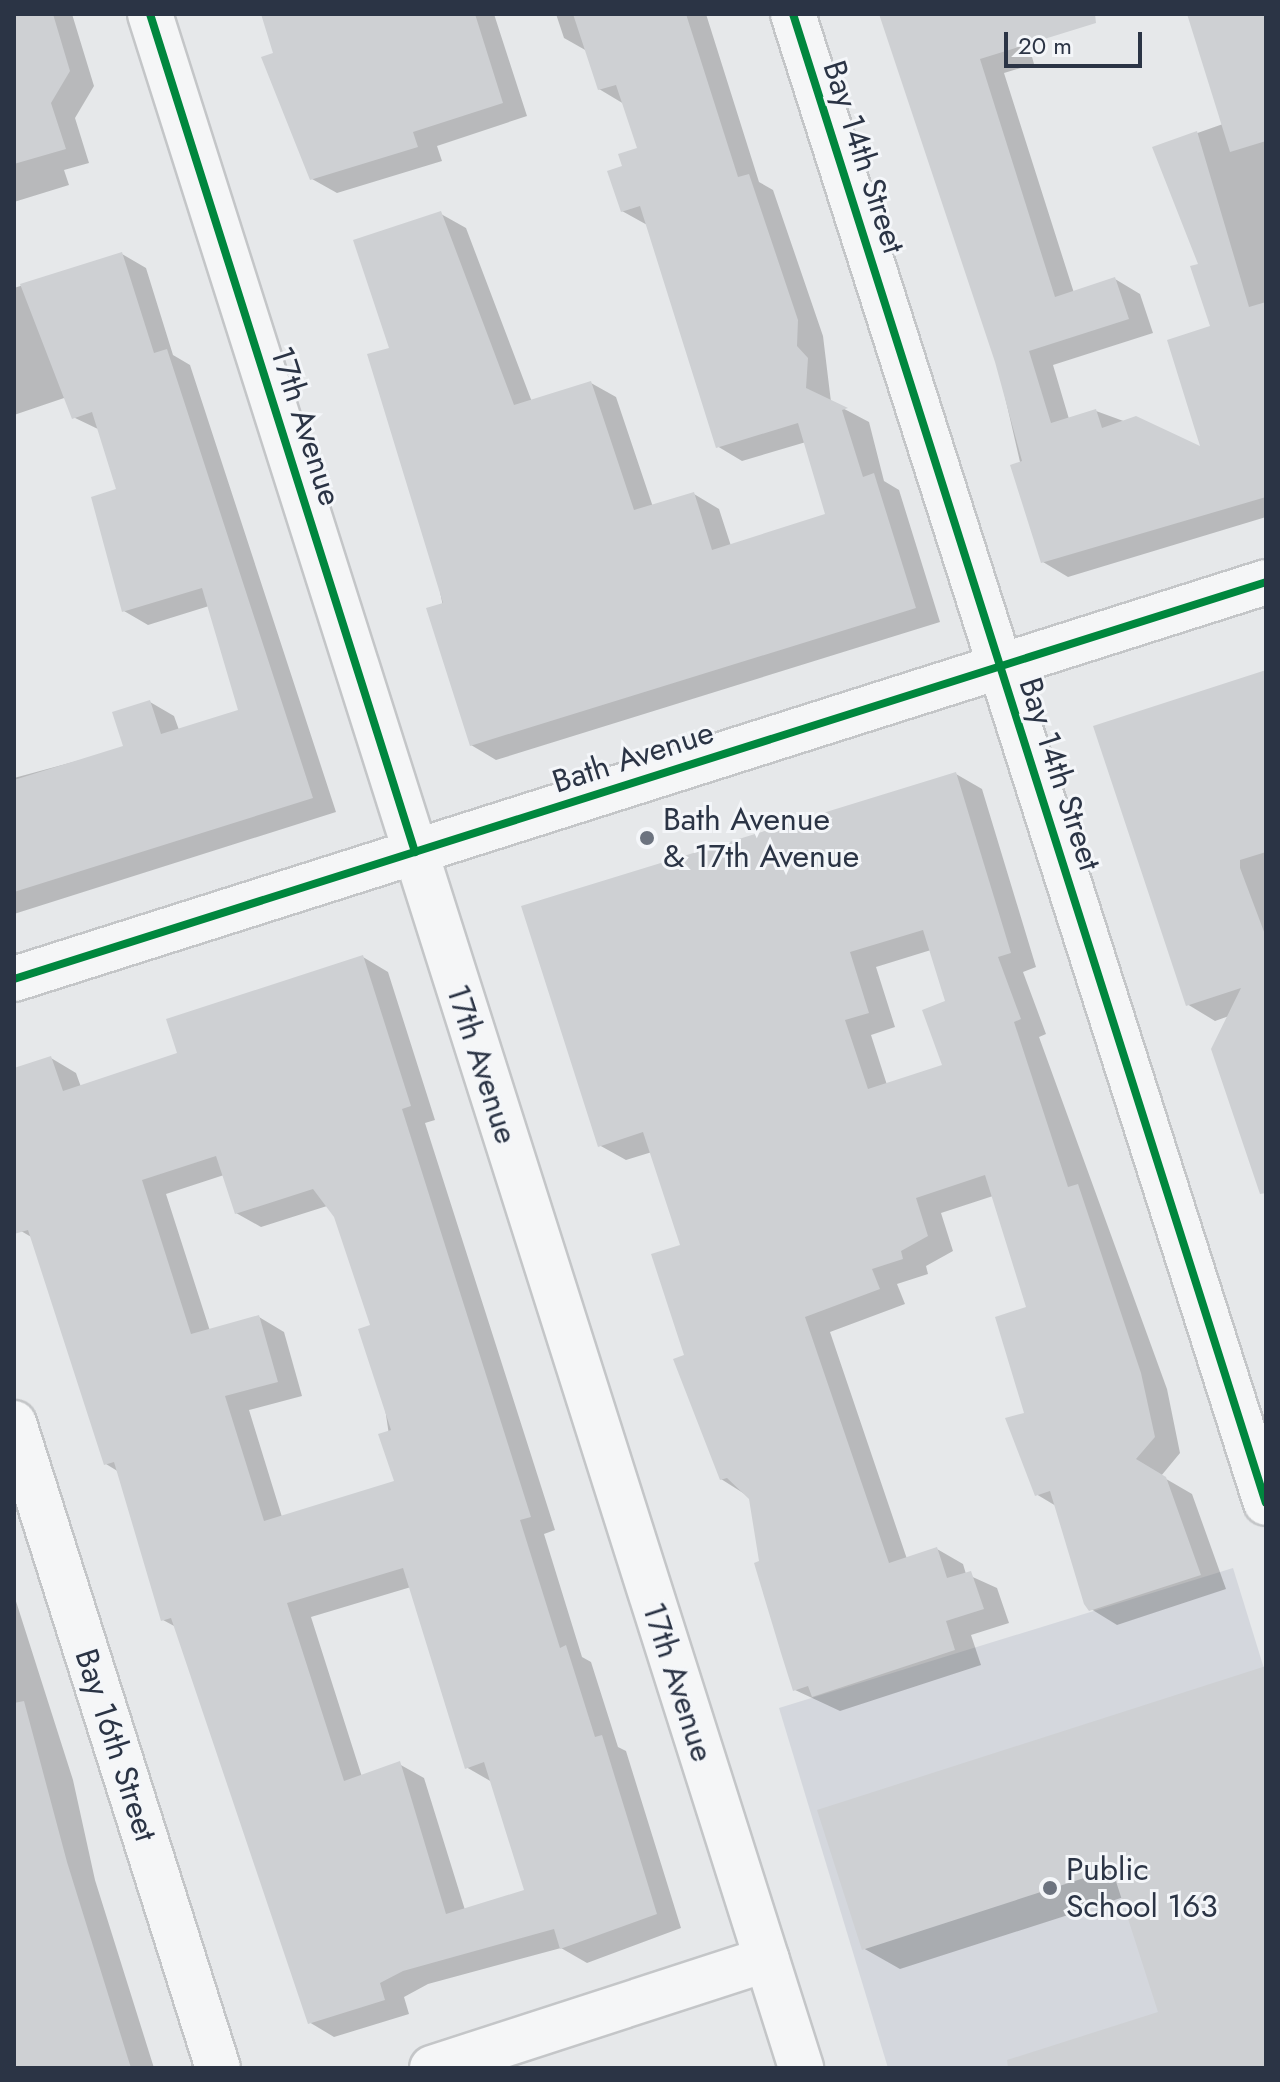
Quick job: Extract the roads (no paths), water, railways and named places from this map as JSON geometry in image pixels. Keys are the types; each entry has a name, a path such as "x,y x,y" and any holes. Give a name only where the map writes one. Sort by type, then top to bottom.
{"street":[{"name":"17th Avenue","path":"150,14 801,2068"},
{"name":"Bay 14th Street","path":"793,14 1266,1503"},
{"name":"Bath Avenue","path":"14,979 1266,582"},
{"name":"Bay 16th Street","path":"14,1423 218,2068"},
{"path":"432,2068 767,1959"}],"place":[{"name":"Bath Avenue & 17th Avenue","path":"647,838"},
{"name":"Public School 163","path":"1050,1888"}]}
